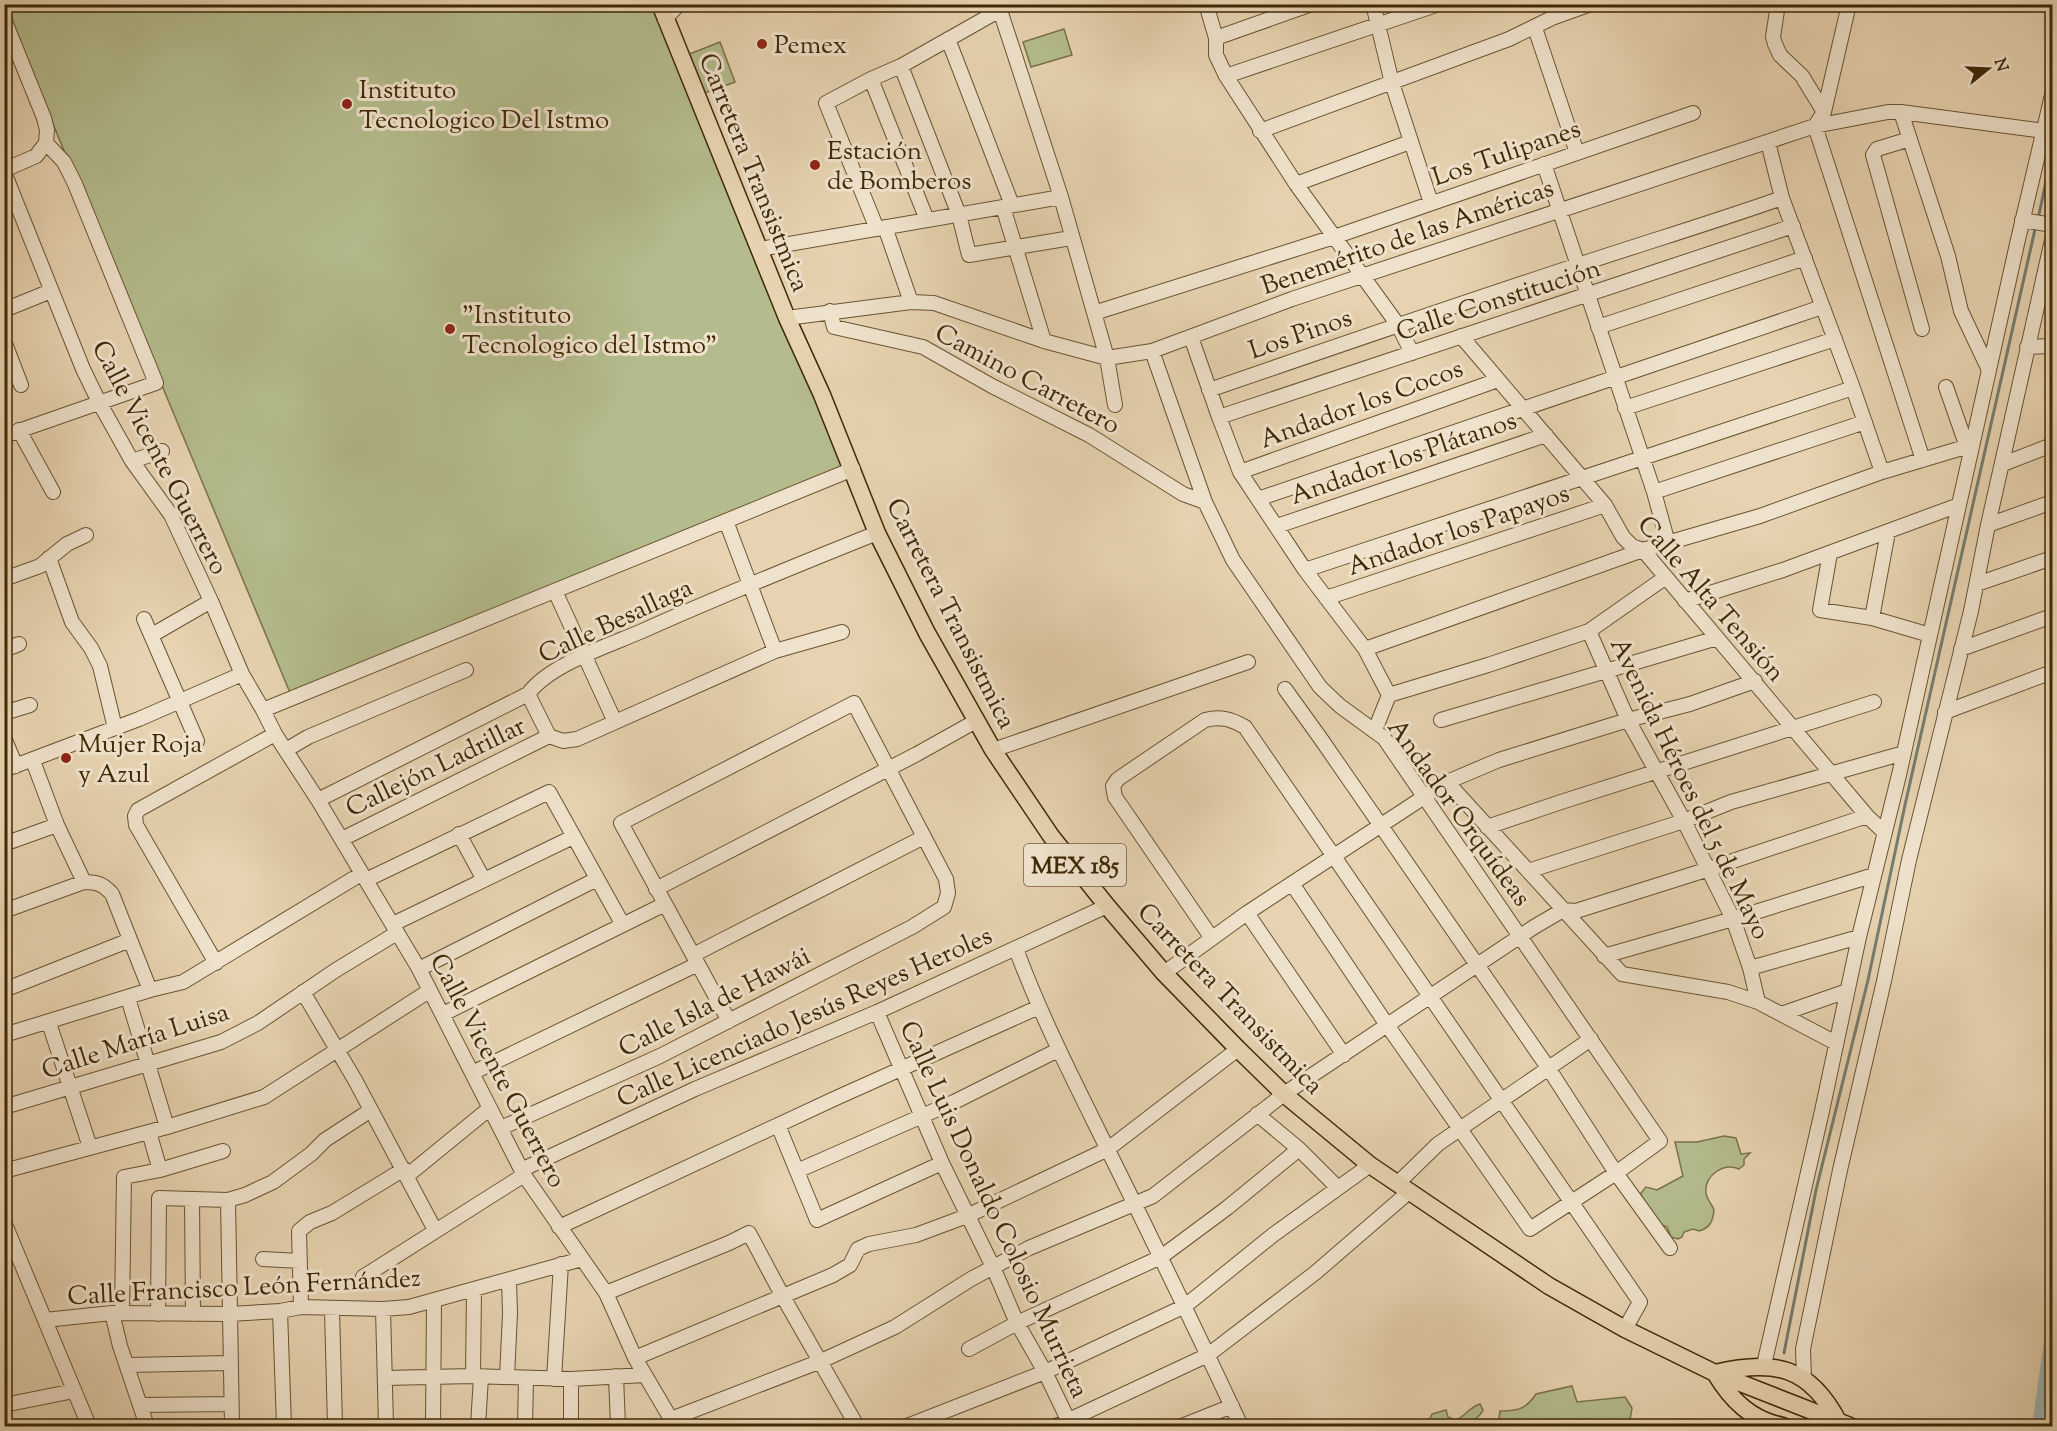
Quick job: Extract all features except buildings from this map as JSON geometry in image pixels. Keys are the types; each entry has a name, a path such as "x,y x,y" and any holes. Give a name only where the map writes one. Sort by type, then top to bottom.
{"main road":[{"name":"Carretera Transistmica","path":"663,12 787,318 853,469 878,533 927,633 993,750 1052,836 1107,906 1164,973 1238,1049 1284,1094 1370,1165 1549,1286 1625,1329 1715,1373 1838,1425"},
{"path":"1775,1426 1740,1406 1725,1390 1715,1373 1764,1365 1788,1371 1804,1378 1831,1408 1838,1425"}],"street":[{"path":"663,12 679,4"},
{"path":"1206,4 1216,38 1216,55 1226,76 1296,184 1398,325 1412,353"},
{"path":"1216,38 1312,4"},
{"path":"1373,4 1392,83 1431,203"},
{"path":"1226,76 1439,4"},
{"path":"1260,131 1392,83 1591,4"},
{"path":"1778,4 1773,37 1775,44 1780,55 1802,76 1824,112"},
{"path":"1850,4 1824,112 1815,126 1923,460"},
{"path":"911,302 826,103 871,79 902,66 999,7 1061,197 1107,358 1115,405"},
{"path":"4,20 47,130 46,143 36,156 4,171"},
{"path":"1535,28 1577,153"},
{"path":"948,39 1007,206 1014,247 1044,341"},
{"path":"902,66 959,214 969,255 1071,238"},
{"path":"871,79 927,220"},
{"path":"1764,1365 1859,937 1904,753 1970,446 2026,221 2052,95"},
{"name":"Benemérito de las Américas","path":"787,318 911,302 934,303 1044,341 1107,358 1152,351 1292,299 1815,126 1888,112 1901,112 2044,131"},
{"path":"1901,112 1948,256 1961,311 1989,370"},
{"name":"Los Tulipanes","path":"1094,313 1335,237 1693,113"},
{"path":"1910,139 1877,149 1873,155 1922,329"},
{"path":"1296,184 1410,142"},
{"path":"1768,142 1782,198 1882,472"},
{"path":"4,436 156,383 75,184 64,162 46,143"},
{"path":"1545,164 1654,492 1668,543"},
{"name":"Calle Vicente Guerrero","path":"4,171 51,291 99,402 132,462 171,515 212,601 242,674 275,734 342,839 419,969 522,1172 606,1293 635,1358 673,1423"},
{"path":"760,249 1061,197"},
{"name":"Los Pinos","path":"1209,390 1782,198"},
{"path":"2026,221 2050,225"},
{"name":"Calle Constitución","path":"1219,417 1793,226"},
{"path":"1804,1378 1803,1349 1832,1204 1884,981 1910,854 1977,584 1988,525 2052,240"},
{"path":"1598,327 1805,258"},
{"path":"4,310 51,291"},
{"path":"1258,499 1822,307"},
{"name":"Camino Carretero","path":"830,311 834,327 922,347 992,386 1089,435 1183,495 1205,502"},
{"name":"Calle Alta Tensión","path":"1461,336 1605,505 1623,537 1632,546 1643,550 1867,816 1884,832"},
{"path":"1191,337 1240,472 1305,570 1365,649 1389,695 1375,730"},
{"path":"1625,408 1835,339"},
{"path":"4,341 21,386"},
{"path":"2027,347 2052,346"},
{"name":"Andador Orquídeas","path":"1152,351 1205,502 1233,560 1320,687 1384,738 1660,1141 1616,1173"},
{"name":"Andador los Cocos","path":"1240,472 1498,380"},
{"path":"1946,387 1970,446"},
{"path":"1305,570 1853,388"},
{"path":"1654,492 1865,422"},
{"path":"19,430 53,492"},
{"name":"Andador los Plátanos","path":"1277,526 1546,435"},
{"path":"2003,464 2052,445"},
{"path":"1365,649 1643,550 1760,516 1882,472 1970,446"},
{"path":"132,462 162,451"},
{"path":"263,710 853,469"},
{"path":"1988,525 2052,502"},
{"name":"Andador los Papayos","path":"1326,598 1605,505"},
{"path":"1684,601 1783,570 1959,505"},
{"path":"726,521 775,651"},
{"path":"1872,618 1888,532"},
{"name":"Calle Besallaga","path":"318,801 528,694 535,684 553,672 585,656 751,583 878,533"},
{"path":"4,579 40,566 67,544 86,535"},
{"path":"1830,553 1820,609 1872,618 1930,635"},
{"path":"49,558 72,622 91,648 100,666 115,728"},
{"path":"1977,584 2052,558"},
{"path":"1389,695 1589,631 1666,577"},
{"path":"555,591 615,722"},
{"path":"152,634 212,601"},
{"path":"1961,649 2052,616"},
{"path":"144,618 197,741"},
{"name":"Avenida Héroes del 5 de Mayo","path":"1589,631 1628,720 1684,820 1733,919 1750,968 1758,1002"},
{"path":"528,694 549,736 563,741 577,739 775,651 842,632"},
{"path":"1441,720 1717,638"},
{"path":"4,650 19,644"},
{"path":"993,750 1248,662"},
{"path":"286,750 308,736 466,670"},
{"path":"1945,712 2052,672"},
{"path":"4,738 10,768 115,728 242,674"},
{"path":"1164,973 1247,913 1447,782 1499,760 1628,720 1690,704 1755,681"},
{"path":"1285,689 1549,1069 1616,1173 1670,1248"},
{"path":"1487,827 1874,702"},
{"path":"472,1073 695,960 924,837 854,703 621,823 656,889 665,904 695,960 729,1021"},
{"path":"4,713 30,705"},
{"path":"1211,938 1114,797 1113,786 1118,780 1205,720 1218,717 1233,720 1245,727 1640,1302 1625,1329"},
{"path":"656,889 889,769 976,721"},
{"path":"216,963 136,825 135,816 138,810 275,734"},
{"name":"Callejón Ladrillar","path":"342,839 549,736"},
{"path":"1528,871 1684,820 1731,801 1904,753"},
{"path":"33,761 57,825 84,882"},
{"path":"1447,782 1622,974 1728,992 1758,1002 1836,1043"},
{"path":"4,1035 183,982 366,882 459,834 549,792 623,925"},
{"path":"673,1423 821,1361 895,1327 993,1267 1029,1248 1153,1196 1284,1094 1563,910 1576,911 1867,816"},
{"path":"4,844 57,825"},
{"path":"459,834 484,880"},
{"name":"Calle María Luisa","path":"4,1107 221,1042 258,1023 395,928 484,880 573,837"},
{"name":"Calle Isla de Hawái","path":"501,1128 660,1056 912,927 944,908 948,893 946,879 924,837"},
{"path":"1604,956 1874,875"},
{"path":"419,969 597,879"},
{"path":"4,911 84,882 104,885 112,894 150,990"},
{"path":"1293,885 1387,1025 1530,1229 1616,1173"},
{"path":"443,1014 665,904"},
{"name":"Calle Licenciado Jesús Reyes Heroles","path":"363,1277 522,1172 694,1089 877,1012 1107,906"},
{"path":"1247,913 1344,1055"},
{"path":"1750,968 1859,937"},
{"path":"4,990 130,940"},
{"path":"1016,949 1058,1050 1185,1306 1241,1426"},
{"path":"4,1171 167,1127 264,1096 429,991"},
{"path":"1781,1014 1847,991"},
{"path":"303,992 406,1172 435,1230"},
{"path":"128,998 167,1127"},
{"path":"560,1227 1039,1006"},
{"name":"Calle Luis Donaldo Colosio Murrieta","path":"877,1012 942,1163 993,1267 1017,1323 1045,1372 1065,1425"},
{"path":"49,1023 90,1147"},
{"path":"1065,1425 1208,1355 1315,1273 1404,1187 1438,1144 1591,1039"},
{"path":"635,1358 833,1275 850,1265 858,1249 869,1244 916,1235 967,1216 1108,1149 1238,1049"},
{"path":"797,1170 954,1102 1058,1050"},
{"path":"301,1307 299,1232 310,1222 332,1213 406,1172 490,1108"},
{"path":"158,1314 159,1198 228,1200 245,1195 273,1182 311,1154 325,1140 371,1110"},
{"path":"1257,1114 1299,1149 1337,1187"},
{"path":"778,1125 817,1220 942,1163"},
{"path":"149,1132 160,1170"},
{"path":"969,1349 1017,1323 1161,1257 1227,1208 1299,1149"},
{"path":"147,1426 120,1346 117,1313 124,1177 160,1170 224,1151"},
{"path":"907,1426 1045,1372 1185,1306 1273,1235 1370,1165"},
{"path":"192,1199 193,1314"},
{"path":"228,1200 232,1426"},
{"path":"4,1222 89,1426"},
{"path":"606,1293 749,1233 857,1426"},
{"path":"263,1259 300,1261"},
{"name":"Calle Francisco León Fernández","path":"45,1320 117,1313 229,1314 280,1311 301,1307 332,1309 409,1307 474,1291 582,1259"},
{"path":"554,1379 561,1264"},
{"path":"507,1377 509,1280"},
{"path":"474,1291 478,1426"},
{"path":"433,1426 434,1302"},
{"path":"332,1309 335,1426"},
{"path":"383,1309 386,1426"},
{"path":"280,1311 284,1426"},
{"path":"127,1365 230,1363"},
{"path":"385,1378 477,1376 571,1379 645,1375"},
{"path":"616,1376 618,1426"},
{"path":"525,1426 526,1378"},
{"path":"571,1379 571,1426"},
{"path":"4,1405 74,1391"},
{"path":"140,1405 231,1404"},
{"path":"1182,1426 1232,1406"}],"green space":[{"name":"\"Instituto Tecnologico del Istmo\"","path":"4,5 657,5 853,469 291,695"},
{"path":"1064,29 1072,55 1031,67 1023,42"},
{"path":"720,42 735,82 702,94 687,55"},
{"path":"1724,1136 1736,1138 1741,1154 1750,1153 1744,1159 1744,1165 1739,1169 1727,1167 1721,1169 1708,1181 1707,1198 1714,1210 1712,1221 1708,1226 1699,1231 1693,1229 1684,1232 1678,1239 1671,1237 1667,1227 1657,1223 1643,1204 1641,1193 1646,1187 1657,1190 1683,1176 1675,1142 1697,1142"},
{"path":"1572,1386 1577,1402 1625,1397 1632,1408 1629,1426 1498,1426 1500,1411 1521,1408 1529,1403 1536,1394"},
{"path":"1480,1404 1482,1413 1466,1426 1428,1426 1432,1414 1446,1410 1448,1417 1455,1420"}],"waterway":[{"path":"2038,219 2052,153"},
{"path":"1784,1353 1816,1190 1868,980 1905,805 2036,225"},
{"path":"2037,1426 2052,1321"}],"place":[{"name":"Pemex","path":"762,44"},
{"name":"Instituto Tecnologico Del Istmo","path":"347,104"},
{"name":"Estación de Bomberos","path":"815,165"},
{"name":"\"Instituto Tecnologico del Istmo\"","path":"450,329"},
{"name":"Mujer Roja y Azul","path":"66,758"}]}
